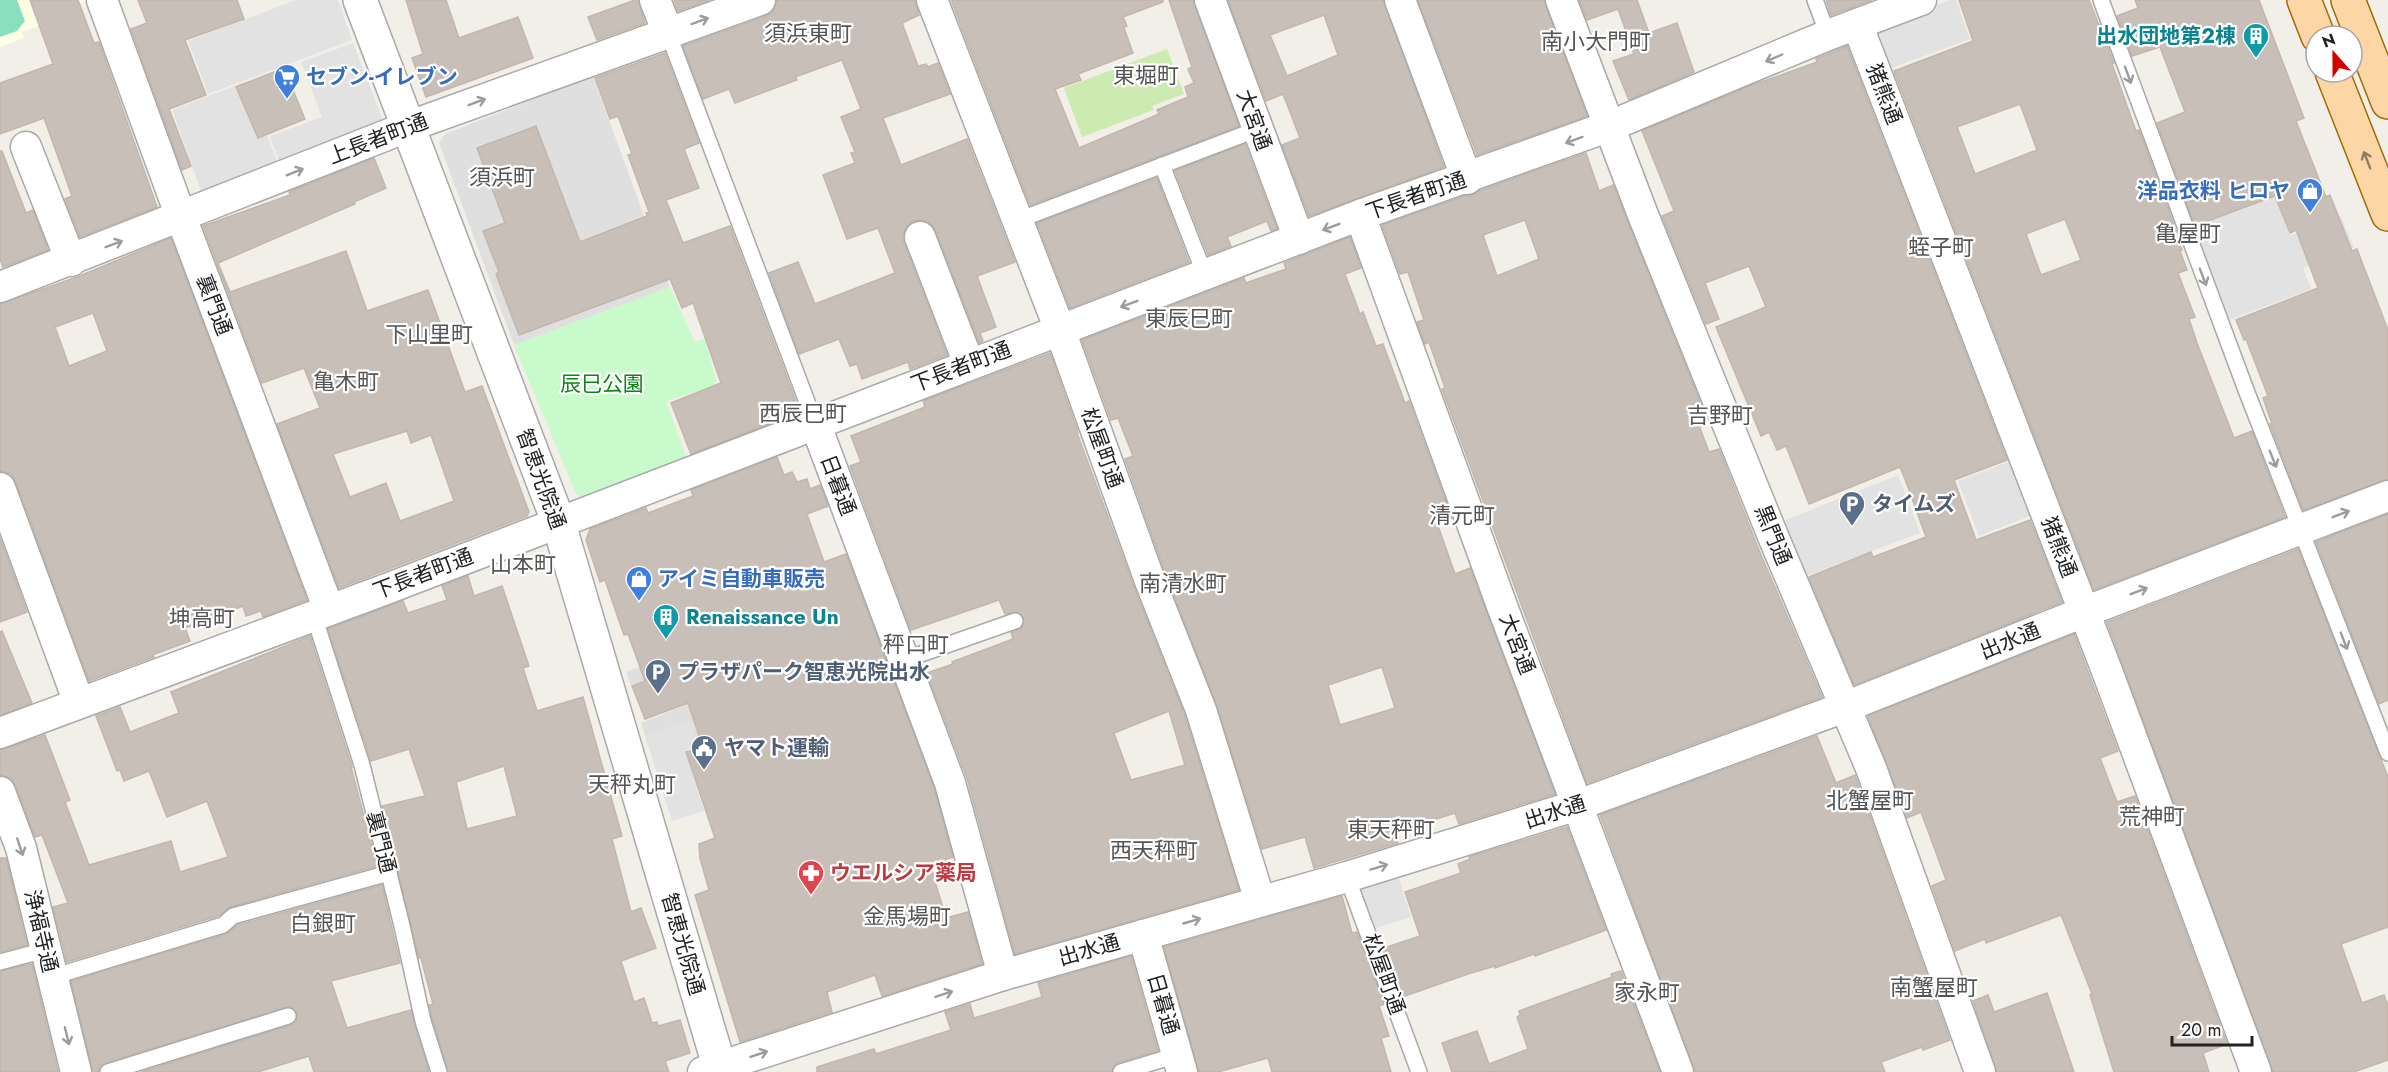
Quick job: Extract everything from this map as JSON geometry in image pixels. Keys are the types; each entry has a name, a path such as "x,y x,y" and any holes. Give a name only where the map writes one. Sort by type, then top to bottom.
{"main road":[{"path":"2304,0 2313,24"},
{"path":"2348,0 2388,102"},
{"path":"2337,84 2388,214"}],"street":[{"name":"裏門通","path":"102,0 321,613"},
{"name":"智恵光院通","path":"360,0 558,521 714,1070"},
{"name":"日暮通","path":"655,0 668,33"},
{"name":"上長者町通","path":"0,287 181,218 407,127 760,0"},
{"name":"松屋町通","path":"932,0 1060,330 1150,581 1201,710 1260,901"},
{"name":"大宮通","path":"1210,0 1299,239"},
{"path":"1400,0 1467,179"},
{"name":"黒門通","path":"1561,0 1643,215 1870,768 1980,1072"},
{"name":"下長者町通","path":"0,733 321,613 1360,215 1467,179 1610,126 1828,35 1921,0"},
{"name":"猪熊通","path":"1857,24 2085,612 2256,1072"},
{"path":"26,147 70,261"},
{"name":"大宮通","path":"1360,215 1502,606 1678,1072"},
{"path":"920,237 969,364"},
{"name":"日暮通","path":"815,423 950,783 1003,975"},
{"path":"0,488 79,703"},
{"name":"出水通","path":"714,1070 1003,975 1347,877 1578,805 1845,707 2388,496"},
{"name":"浄福寺通","path":"0,792 21,848 76,1072"},
{"name":"日暮通","path":"1143,935 1180,1063"}],"lane":[{"path":"1815,0 1828,35"},
{"path":"2101,0 2176,206 2388,753"},
{"name":"日暮通","path":"668,33 815,423"},
{"path":"1016,221 1258,129"},
{"path":"1162,165 1205,275"},
{"name":"裏門通","path":"321,613 362,765 423,1021 439,1072"},
{"path":"904,660 1015,621"},
{"path":"0,962 49,963 223,925 233,916 389,873"},
{"name":"松屋町通","path":"1347,877 1419,1072"},
{"path":"108,1072 288,1016"},
{"path":"1121,1072 1180,1063"}],"shaded area":[{"path":"0,0 88,0 62,12 63,17 22,32 24,38 0,47"},
{"path":"296,0 338,0 352,40 208,94 188,41"},
{"path":"1950,0 1956,0 1970,39 1889,69 1874,29"},
{"path":"353,43 382,118 374,132 281,166 270,136 322,117 301,62"},
{"path":"593,76 670,287 514,345 439,143 445,134"},
{"path":"247,81 279,167 203,197 172,110"},
{"path":"2275,197 2290,236 2341,216 2354,248 2303,268 2311,289 2229,320 2194,228"},
{"path":"2016,459 2036,514 1979,536 1958,481"},
{"name":"タイムズ","path":"1898,475 1920,533 1806,576 1783,521"},
{"path":"712,641 746,729 699,745 690,721 645,736 641,723 686,705 673,670 631,685 626,672"},
{"path":"690,721 699,745 685,751 704,811 672,821 645,736"},
{"path":"1397,872 1411,917 1373,929 1359,884"}],"green space":[{"path":"0,0 17,0 25,21 17,31 0,37"},
{"path":"1167,49 1184,94 1152,106 1154,110 1082,137 1064,88"},
{"name":"辰巳公園","path":"670,287 695,342 705,339 717,385 666,401 687,460 587,499 576,494 514,345"}],"building":[{"path":"30,0 78,0 94,43 99,42 157,207 80,237 65,199 72,196 44,118 0,134 0,83 53,64"},
{"path":"138,0 237,0 244,19 185,40 206,95 169,109 191,166 182,170 131,29 147,23"},
{"path":"406,0 446,0 459,38 518,17 533,58 426,97 412,58 423,54"},
{"path":"638,0 645,23 597,40 588,17"},
{"path":"674,0 709,0 678,11"},
{"path":"777,0 915,0 919,15 902,23 918,66 926,64 928,67 938,63 950,94 883,118 901,165 967,139 1015,262 977,276 996,327 980,333 983,341 979,343 936,231 930,223 922,220 913,221 906,227 903,234 904,243 947,355 910,369 908,362 862,379 857,364 850,366 839,339 799,354 769,273 798,262 815,304 895,273 878,228 847,239 823,175 855,163 851,153 855,152 841,117 861,109 842,60 735,103 729,89 703,99 683,46 766,16 773,11"},
{"path":"951,0 1163,0 1163,2 1123,17 1127,26 1124,28 1133,53 1078,74 1081,80 1055,89 1079,148 1159,114 1157,110 1188,97 1185,87 1194,83 1188,69 1192,67 1169,0 1193,0 1239,126 1030,205"},
{"path":"1228,0 1383,0 1444,167 1309,216 1282,145 1300,138 1283,94 1266,101","holes":["1324,15 1338,55 1287,76 1270,35"]},
{"path":"1418,0 1544,0 1587,116 1477,155"},
{"path":"1579,0 1637,0 1649,33 1677,23 1694,72 1629,100 1613,61 1634,54 1618,9 1587,20"},
{"path":"1826,0 1872,0 1831,15"},
{"path":"1959,0 2089,0 2114,63 2112,64 2136,131 2139,130 2177,233 2175,234 2187,270 2178,273 2195,317 2189,319 2197,343 2234,438 2252,431 2285,517 2094,590 1894,71 1973,41","holes":["2020,104 2037,150 1975,174 1957,127","2065,219 2081,260 2041,275 2026,234"]},
{"path":"2135,0 2259,0 2304,118 2296,121 2326,197 2330,195 2352,251 2357,249 2388,330 2388,479 2303,510 2270,424 2272,424 2263,398 2268,396 2246,339 2244,340 2236,320 2318,288 2296,230 2290,233 2275,196 2195,226 2157,123 2185,112 2160,47 2132,56 2117,16 2138,8"},
{"path":"1847,46 2007,460 1954,480 1976,540 2030,520 2062,602 1854,685 1809,577 1871,552 1873,557 1926,537 1905,479 1900,467 1809,504 1786,446 1777,450 1769,432 1761,436 1716,327 1766,307 1749,266 1705,283 1719,319 1706,324 1662,216 1674,211 1642,131 1750,86 1817,62 1816,59"},
{"path":"665,53 699,143 684,149 699,188 666,200 683,243 730,226 800,412 691,454 671,403 721,383 693,303 682,308 670,279 519,335 483,231 505,223 477,148 536,126 580,242 647,216 646,213 649,212 628,155 632,154 618,116 610,119 595,78"},
{"path":"284,68 305,119 258,138 236,87"},
{"path":"1245,144 1277,229 1271,231 1267,221 1227,237 1231,246 1208,255 1175,171"},
{"path":"0,151 2,151 26,213 33,210 48,250 3,267 0,259"},
{"path":"1586,153 1599,191 1613,185 1703,409 1694,412 1709,452 1719,449 1761,555 1822,697 1587,783 1442,389 1445,388 1429,342 1425,344 1417,322 1424,320 1408,272 1400,274 1382,225","holes":["1525,220 1539,259 1497,276 1483,235"]},
{"path":"374,158 386,188 354,202 355,204 218,263 230,292 346,251 367,311 428,290 465,392 482,386 529,512 527,516 339,588 277,424 320,408 304,368 262,383 203,226 290,195 289,192","holes":["407,431 411,443 431,435 454,501 400,521 386,483 350,497 333,454"]},
{"path":"1157,178 1189,262 1070,308 1037,223"},
{"path":"1350,237 1361,268 1345,274 1360,314 1363,312 1376,346 1383,344 1405,403 1409,401 1452,518 1437,523 1455,574 1470,568 1555,794 1459,824 1455,813 1395,832 1398,843 1314,868 1305,837 1262,849 1217,705 1166,575 1125,459 1133,456 1118,418 1111,420 1082,340 1244,278 1246,283 1286,269 1284,263","holes":["1382,667 1395,708 1340,725 1328,685"]},
{"path":"171,238 307,600 263,617 261,611 246,616 243,606 185,628 190,641 89,681 16,482 11,474 0,471 0,304 77,277","holes":["93,313 107,351 69,366 55,327"]},
{"path":"1050,353 1134,587 1185,716 1239,890 1015,954 967,778 927,673 1013,639 1011,633 1022,628 1024,618 1017,612 1005,614 999,600 911,630 850,466 861,462 851,436 925,407 923,401","holes":["1169,711 1185,765 1131,780 1114,733"]},
{"path":"777,457 784,475 792,472 797,482 807,479 810,489 820,485 828,506 807,514 824,562 846,554 934,788 953,857 930,865 946,918 968,912 982,964 882,996 875,975 827,992 832,1012 740,1042 695,895 709,890 700,858 699,844 715,838 686,752 703,747 688,703 645,719 632,686 645,681 628,634 624,635 605,580 600,582 586,540 590,529 646,508 648,513 693,496 691,490"},
{"path":"2388,514 2388,700 2379,704 2316,542"},
{"path":"0,538 27,612 0,622"},
{"path":"2298,549 2388,777 2388,927 2341,944 2362,1003 2384,995 2388,1006 2388,1060 2354,1072 2273,1072 2107,622"},
{"path":"468,576 474,596 502,586 529,666 523,668 537,711 583,697 622,836 612,839 631,912 641,908 656,948 621,961 634,1002 644,998 652,1023 657,1022 658,1026 680,1020 690,1053 665,1061 669,1072 448,1072 432,1018 429,1005 433,1004 421,958 419,958 382,806 425,796 409,749 371,761 328,629 403,601 408,613 447,600 442,586","holes":["504,766 517,816 467,829 456,782"]},
{"path":"2,631 32,703 0,715 0,632"},
{"path":"2074,634 2118,751 2100,758 2117,802 2135,796 2227,1044 2203,1053 2209,1072 2114,1072 2090,995 2092,994 2061,915 1986,943 1985,939 1955,951 1932,886 1946,880 1921,812 1907,818 1868,716"},
{"path":"310,636 352,767 377,866 230,907 218,916 67,962 53,907 68,903 42,835 35,837 16,786 10,778 0,775 0,750 45,735 70,800 65,802 89,865 171,841 180,872 228,857 207,801 167,817 149,771 124,781 120,770 117,771 96,716 120,707 130,732 179,713 171,692"},
{"path":"1817,736 1836,783 1855,775 1950,1040 1923,1050 1922,1047 1881,1062 1885,1072 1695,1072 1600,815"},
{"path":"1567,827 1606,930 1535,956 1534,954 1495,968 1495,966 1468,974 1402,997 1384,948 1420,936 1405,892 1461,873 1458,864 1470,859 1469,857"},
{"path":"0,858 6,858 27,945 0,952"},
{"path":"382,885 400,963 331,981 347,1028 411,1010 429,1072 314,1072 309,1056 258,1072 141,1072 291,1025 296,1022 297,1014 290,1006 105,1063 100,1066 99,1072 93,1072 71,981 226,934 238,925"},
{"path":"1342,896 1352,933 1357,932 1384,1004 1379,1006 1389,1036 1381,1038 1391,1072 1272,1072 1268,1058 1218,1072 1199,1072 1164,947"},
{"path":"1131,956 1158,1051 1118,1063 1112,1072 817,1072 817,1067 874,1049 876,1054 951,1030 945,1012 970,1004 974,1018 1042,997 1038,983"},
{"path":"32,964 58,1072 0,1072 0,971"},
{"path":"1621,971 1660,1072 1452,1072 1442,1043 1477,1031 1489,1064 1528,1049 1517,1017 1520,1015 1519,1011 1612,977 1611,974"},
{"path":"2047,993 2074,1072 1997,1072 1973,1001 1988,995 1994,1012"}],"place":[{"name":"出水団地第2棟","path":"2256,59"},
{"name":"セブン-イレブン","path":"287,100"},
{"name":"洋品衣料 ヒロヤ","path":"2310,214"},
{"name":"タイムズ","path":"1852,527"},
{"name":"アイミ自動車販売","path":"639,602"},
{"name":"Renaissance Un","path":"666,640"},
{"name":"プラザパーク智恵光院出水","path":"658,695"},
{"name":"ヤマト運輸","path":"704,771"},
{"name":"ウエルシア薬局","path":"811,896"}],"district":[{"name":"須浜東町","path":"808,33"},
{"name":"南小大門町","path":"1596,41"},
{"name":"東堀町","path":"1146,75"},
{"name":"須浜町","path":"502,177"},
{"name":"亀屋町","path":"2188,233"},
{"name":"蛭子町","path":"1941,247"},
{"name":"東辰巳町","path":"1189,318"},
{"name":"下山里町","path":"429,334"},
{"name":"亀木町","path":"346,381"},
{"name":"西辰巳町","path":"803,413"},
{"name":"吉野町","path":"1720,415"},
{"name":"清元町","path":"1462,515"},
{"name":"山本町","path":"523,564"},
{"name":"南清水町","path":"1183,583"},
{"name":"坤高町","path":"202,618"},
{"name":"秤口町","path":"916,644"},
{"name":"天秤丸町","path":"632,784"},
{"name":"北蟹屋町","path":"1870,800"},
{"name":"荒神町","path":"2152,816"},
{"name":"東天秤町","path":"1391,829"},
{"name":"西天秤町","path":"1154,850"},
{"name":"金馬場町","path":"907,916"},
{"name":"白銀町","path":"323,923"},
{"name":"南蟹屋町","path":"1934,987"},
{"name":"家永町","path":"1647,992"}]}
